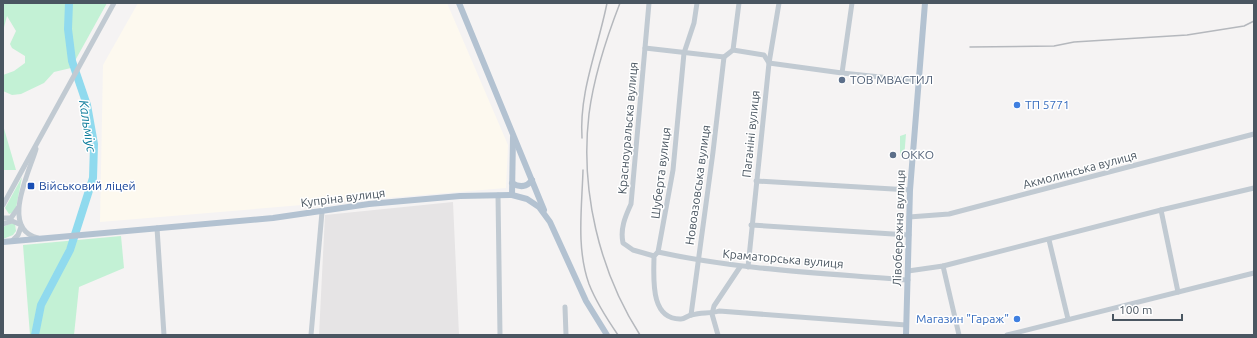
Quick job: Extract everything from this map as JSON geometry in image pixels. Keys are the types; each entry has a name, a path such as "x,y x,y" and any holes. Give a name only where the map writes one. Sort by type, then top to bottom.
{"main road":[{"path":"459,3 550,222"},
{"name":"Лівобережна вулиця","path":"906,335 910,190 925,3"},
{"path":"512,195 513,134"},
{"path":"512,183 523,186 528,185 532,180"},
{"name":"Купріна вулиця","path":"3,242 322,212 329,209 369,204 512,195 527,199 539,207 550,222 586,301 607,335"}],"street":[{"path":"3,205 114,3"},
{"name":"Красноуральска вулиця","path":"649,3 631,204 624,220 622,236 623,244 633,250 656,254"},
{"name":"Шуберта вулиця","path":"697,3 694,23 684,53 674,170 656,254 654,286 660,309 669,316 680,319 691,315 712,314 719,310 906,325"},
{"path":"645,48 724,57 733,50 739,3"},
{"name":"Паганіні вулиця","path":"748,267 751,225 769,63 779,3"},
{"path":"842,73 852,3"},
{"path":"733,50 764,54 769,63 842,73 919,80"},
{"name":"Новоазовська вулиця","path":"691,315 724,57"},
{"name":"Акмолинська вулиця","path":"909,217 949,214 1254,134"},
{"path":"3,218 11,218 18,208 40,138"},
{"path":"756,181 910,190"},
{"path":"908,271 943,266 1050,240 1160,210 1254,188"},
{"path":"498,195 500,335"},
{"path":"12,241 18,235 20,225 18,208"},
{"path":"1160,210 1178,292"},
{"path":"311,335 322,212"},
{"path":"3,224 12,222 20,225 30,236 43,238"},
{"path":"751,225 909,235"},
{"path":"157,228 164,335"},
{"path":"1050,240 1068,319"},
{"name":"Краматорська вулиця","path":"656,254 740,267 908,280"},
{"path":"943,266 959,335"},
{"path":"718,335 712,314 717,300 740,267"},
{"path":"1007,335 1254,273"},
{"path":"565,307 566,335"},
{"path":"1034,328 1036,335"}],"shaded area":[{"path":"138,3 447,3 508,145 506,188 100,222 103,65"},
{"path":"453,202 459,335 319,335 325,215"}],"green space":[{"path":"3,3 107,3 71,68 54,72 44,83 21,94 12,95 3,91 3,75 14,71 25,63 25,56 12,48 10,44 16,31 7,16 3,31"},
{"path":"3,125 16,170 3,170"},
{"path":"906,134 904,159 900,155 900,136"},
{"path":"22,177 16,208 9,214 5,208"},
{"path":"11,223 15,224 16,231 13,235 3,239 3,227"},
{"path":"121,236 124,268 79,287 74,335 30,335 23,245"}],"waterway":[{"name":"Кальміус","path":"35,335 41,305 70,250 93,178 94,144 87,105 72,61 68,29 69,3"}],"railway":[{"path":"582,138 583,104 586,87 607,3"},
{"path":"620,3 601,57 591,100 587,143 587,172 590,200 603,257 613,284 640,335"},
{"path":"970,47 1054,46 1074,42 1187,35 1244,26 1254,21"},
{"path":"583,170 581,227 582,256 589,284 606,317 618,335"}],"place":[{"name":"ТОВ МВАСТИЛ","path":"842,80"},
{"name":"ТП 5771","path":"1017,105"},
{"name":"ОККО","path":"893,155"},
{"name":"Військовий ліцей","path":"31,186"},
{"name":"Магазин \"Гараж\"","path":"1017,319"}]}
